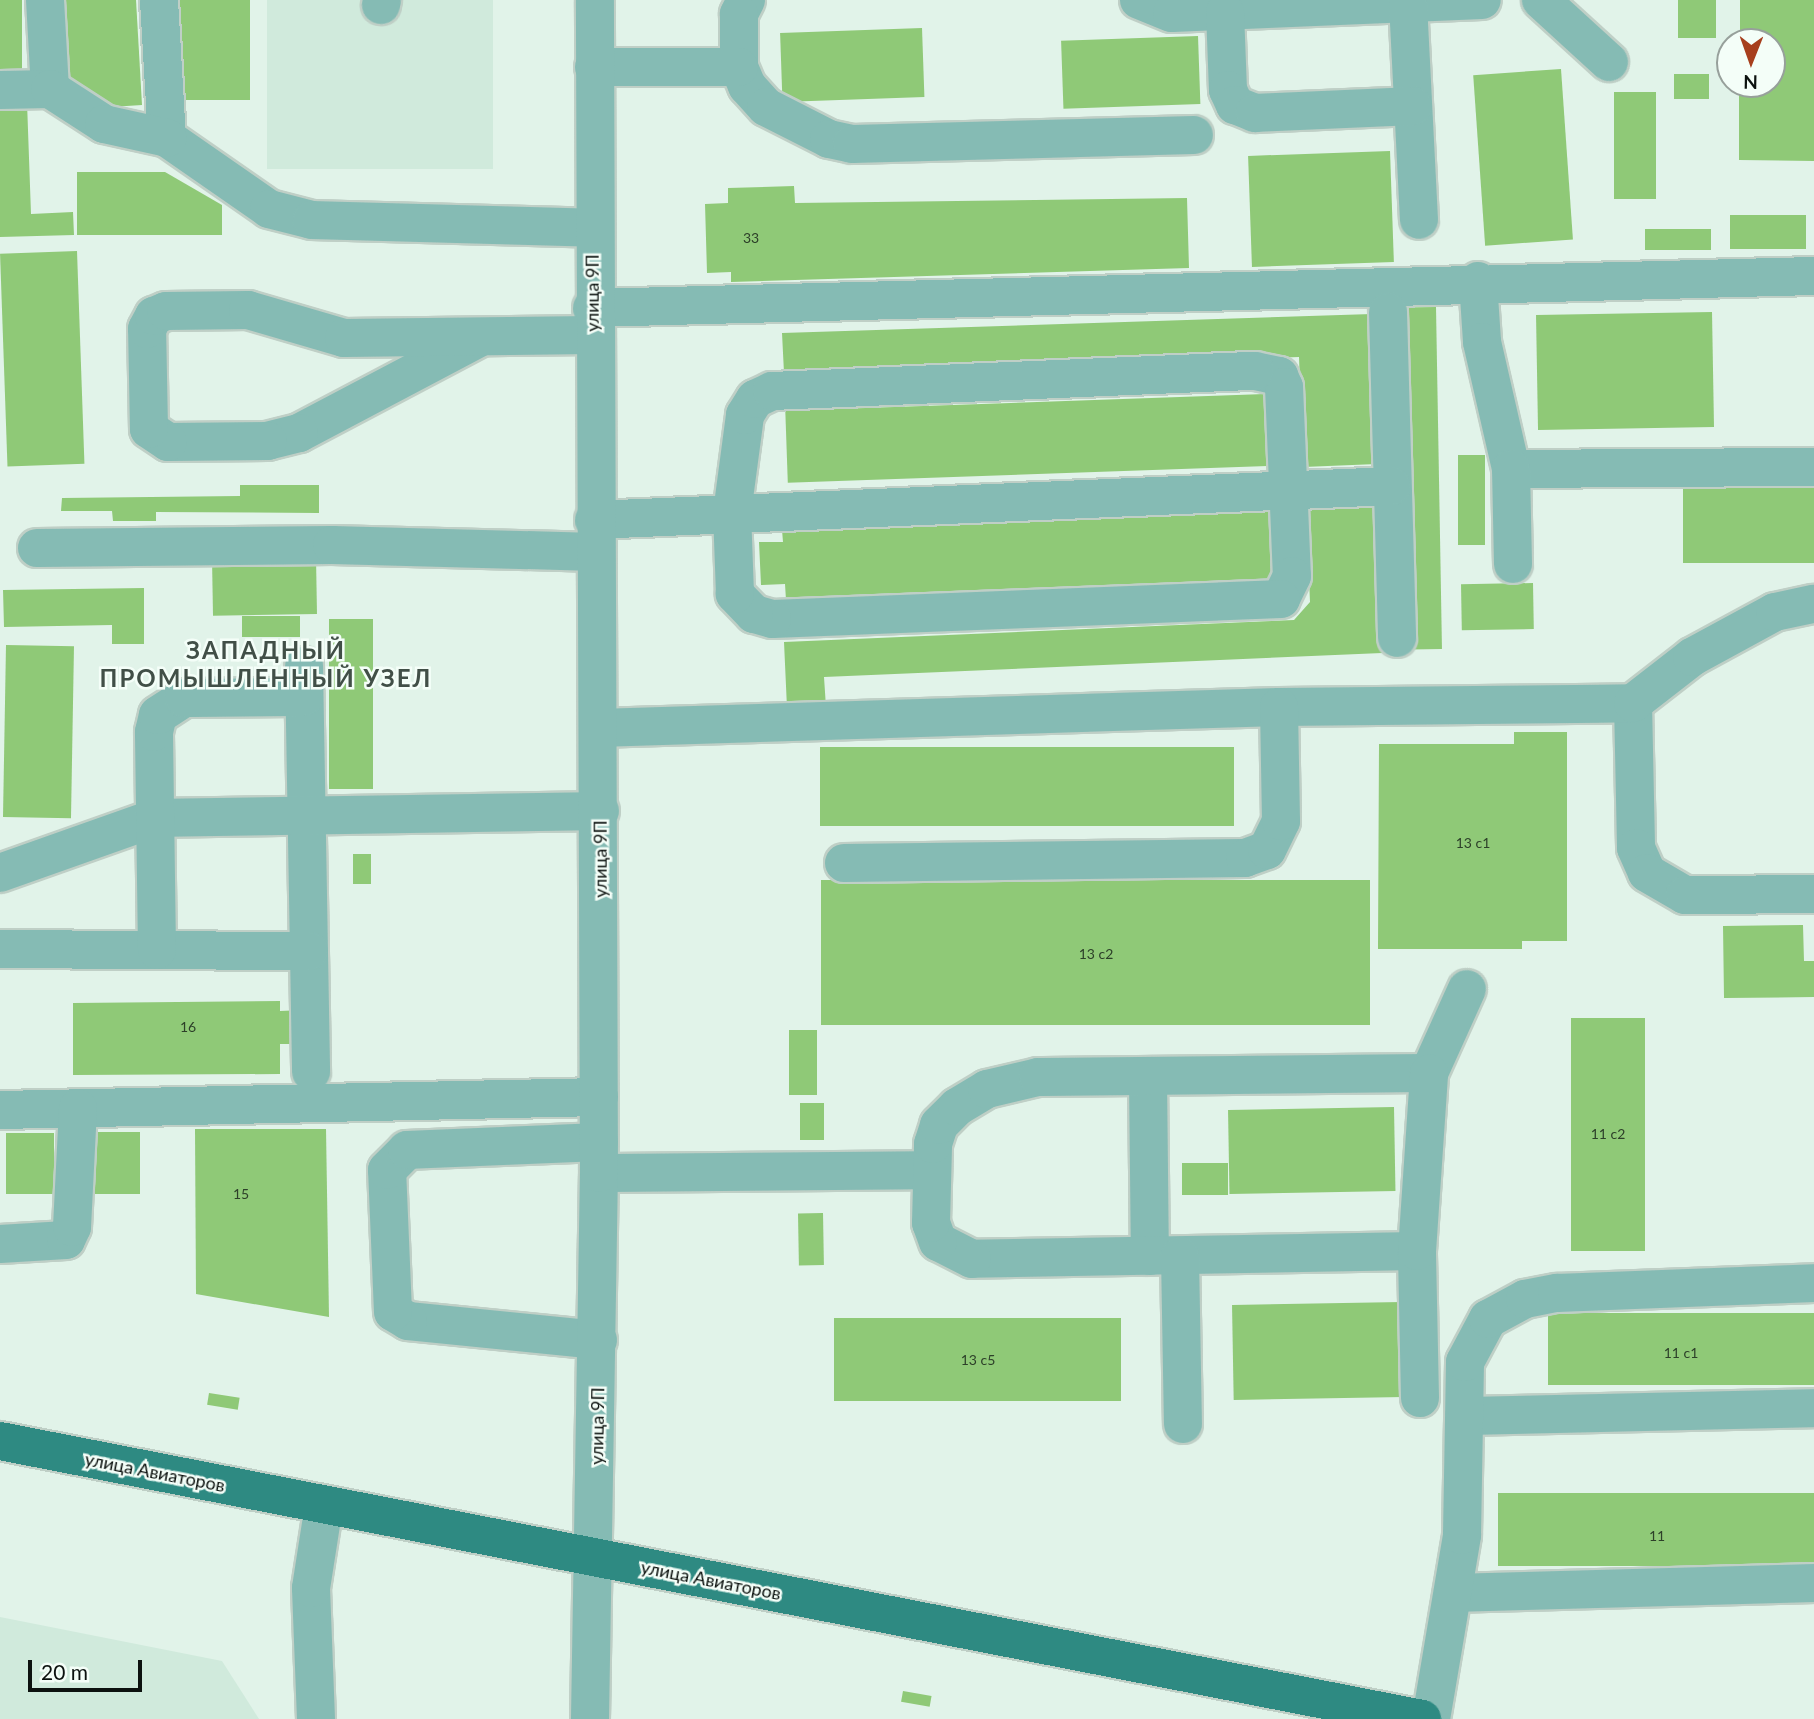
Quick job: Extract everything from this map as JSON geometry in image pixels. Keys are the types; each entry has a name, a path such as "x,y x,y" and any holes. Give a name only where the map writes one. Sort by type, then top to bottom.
{"main road":[{"name":"улица Авиаторов","path":"0,1441 1422,1719"}],"street":[{"path":"45,0 50,89"},
{"path":"159,0 167,138"},
{"name":"улица 9П","path":"590,1719 595,1558 599,1158 600,811 592,322 595,0"},
{"path":"746,0 739,14 739,67 766,107 829,139 852,144 1194,135"},
{"path":"1139,0 1172,13 1482,0"},
{"path":"1541,0 1609,62"},
{"path":"1408,3 1419,220"},
{"path":"1225,12 1228,90 1235,105 1255,113 1413,106"},
{"path":"594,67 739,67"},
{"path":"0,90 50,89 104,124 167,138 269,209 288,216 592,228"},
{"path":"481,337 299,433 268,441 168,442 149,429 147,329 154,316 166,311 248,310 344,338 481,337 592,322 1478,281 1814,276"},
{"path":"1478,281 1482,342 1511,469 1513,564"},
{"path":"1388,312 1397,638"},
{"path":"1255,371 1279,376 1284,387 1292,576 1281,599 1269,602 772,619 754,614 735,594 732,513 746,415 755,399 772,391 1255,371"},
{"path":"1511,469 1814,467"},
{"path":"37,548 332,545 595,536 732,513 1391,486"},
{"path":"598,728 1279,707 1633,704 1692,657 1775,612 1814,604"},
{"path":"157,950 154,732 169,703 184,698 304,682 311,1072"},
{"path":"1633,704 1636,848 1647,873 1685,895 1814,894"},
{"path":"844,863 1245,858 1267,850 1282,821 1279,707"},
{"path":"0,873 155,818 306,813 600,811"},
{"path":"0,949 309,951"},
{"path":"1420,1398 1417,1251 1429,1073 1467,989"},
{"path":"1417,1251 972,1259 951,1253 938,1242 931,1223 930,1170 939,1125 986,1088 1038,1077 1429,1073"},
{"path":"1148,1076 1183,1424"},
{"path":"0,1110 599,1097"},
{"path":"0,1244 66,1240 72,1227 78,1108"},
{"path":"598,1340 408,1321 393,1312 387,1170 407,1150 930,1170"},
{"path":"1431,1719 1462,1525 1465,1362 1475,1336 1489,1320 1525,1299 1814,1283"},
{"path":"1465,1416 1814,1408"},
{"path":"316,1719 311,1588 324,1505"},
{"path":"1453,1593 1814,1583"}],"shaded area":[{"path":"267,0 493,0 493,169 267,169"},
{"path":"0,1617 222,1661 259,1719 0,1719"}],"building":[{"path":"0,0 22,0 22,73 0,73"},
{"path":"64,0 136,0 142,105 111,107 69,81"},
{"path":"180,0 250,0 250,100 180,100"},
{"path":"1678,0 1716,0 1716,38 1678,38"},
{"path":"1740,0 1814,0 1814,161 1739,160 1739,98 1786,98 1786,28 1740,28"},
{"path":"922,28 924,97 782,102 780,33"},
{"path":"1198,36 1200,104 1063,109 1061,41"},
{"path":"1561,69 1573,240 1485,246 1473,75"},
{"path":"1674,74 1709,74 1709,99 1674,99"},
{"path":"1614,92 1656,92 1656,199 1614,199"},
{"path":"27,102 31,214 73,212 74,235 0,237 0,103"},
{"path":"1390,151 1394,262 1252,267 1248,156"},
{"path":"77,172 165,172 222,205 222,235 77,235"},
{"path":"794,186 795,203 1187,198 1189,268 731,282 731,272 707,273 705,204 728,203 728,188"},
{"path":"1730,215 1806,215 1806,249 1730,249"},
{"path":"1645,229 1711,229 1711,250 1645,250"},
{"path":"77,251 84,464 7,467 0,254"},
{"path":"1436,307 1442,649 1410,650 1404,308"},
{"path":"1712,312 1714,427 1538,430 1536,315"},
{"path":"1372,314 1377,464 1303,467 1299,357 784,373 782,333"},
{"path":"1265,394 1268,466 788,483 785,411"},
{"path":"1458,455 1485,455 1485,545 1458,545"},
{"path":"240,485 319,485 319,513 156,512 156,521 113,521 112,511 61,511 62,498 240,496"},
{"path":"1683,488 1814,488 1814,563 1683,563"},
{"path":"1376,504 1382,653 824,677 826,707 787,708 784,642 1294,620 1310,602 1306,507"},
{"path":"1270,511 1273,580 786,600 785,584 761,585 759,542 783,542 782,530"},
{"path":"316,557 317,614 213,616 212,559"},
{"path":"1533,583 1534,629 1462,630 1461,584"},
{"path":"144,588 144,644 112,644 112,625 4,627 3,590"},
{"path":"242,616 300,616 300,637 242,637"},
{"path":"329,619 373,619 373,789 329,789"},
{"path":"6,645 74,646 71,818 3,817"},
{"path":"1514,732 1567,732 1567,941 1522,941 1522,949 1378,949 1379,744 1514,744"},
{"path":"820,747 1234,747 1234,826 820,826"},
{"path":"353,854 371,854 371,884 353,884"},
{"path":"821,880 1370,880 1370,1025 821,1025"},
{"path":"1803,925 1804,961 1814,961 1814,997 1724,998 1723,926"},
{"path":"280,1001 280,1011 303,1010 303,1044 280,1044 280,1074 73,1075 73,1003"},
{"path":"1571,1018 1645,1018 1645,1251 1571,1251"},
{"path":"789,1030 817,1030 817,1095 789,1095"},
{"path":"800,1103 824,1103 824,1140 800,1140"},
{"path":"1394,1107 1395,1191 1229,1194 1228,1110"},
{"path":"195,1129 326,1129 329,1317 196,1294"},
{"path":"92,1132 140,1132 140,1194 92,1194"},
{"path":"6,1133 54,1133 54,1194 6,1194"},
{"path":"1182,1163 1228,1163 1228,1195 1182,1195"},
{"path":"798,1213 823,1213 824,1265 799,1265"},
{"path":"1402,1302 1404,1397 1234,1400 1232,1305"},
{"path":"1548,1313 1814,1313 1814,1385 1548,1385"},
{"path":"834,1318 1121,1318 1121,1401 834,1401"},
{"path":"209,1393 240,1398 238,1410 207,1405"},
{"path":"1498,1493 1814,1493 1814,1566 1498,1566"},
{"path":"903,1691 932,1696 930,1707 901,1702"}],"district":[{"name":"ЗАПАДНЫЙ ПРОМЫШЛЕННЫЙ УЗЕЛ","path":"266,664"}]}
